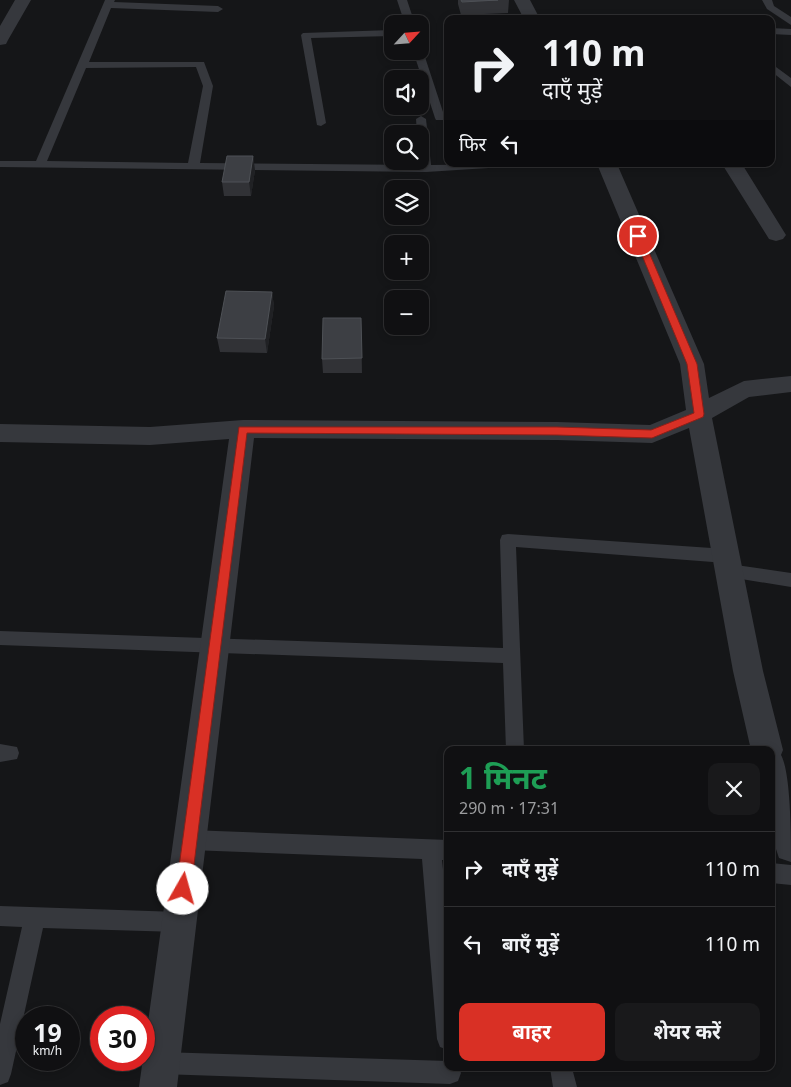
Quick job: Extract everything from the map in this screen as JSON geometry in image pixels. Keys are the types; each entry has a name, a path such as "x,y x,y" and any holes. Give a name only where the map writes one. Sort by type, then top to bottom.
{"street":[{"path":"0,40 23,0"},
{"path":"522,0 530,15"},
{"path":"608,167 692,364 699,414 727,563 748,671 766,746"},
{"path":"734,167 776,235"},
{"path":"0,432 150,436 243,429 557,431 652,434 699,414 744,388 791,384"},
{"path":"159,1075 243,429"},
{"path":"775,782 791,846"}],"lane":[{"path":"402,0 407,15"},
{"path":"767,0 770,7 791,22"},
{"path":"40,165 109,2 218,9"},
{"path":"775,31 791,32"},
{"path":"321,123 306,35 384,33"},
{"path":"421,60 440,118"},
{"path":"83,65 200,64 208,86 193,167"},
{"path":"775,71 791,66"},
{"path":"775,72 791,84"},
{"path":"421,119 422,125"},
{"path":"0,164 384,169"},
{"path":"429,169 457,167"},
{"path":"515,746 508,540 727,563 791,580"},
{"path":"0,638 512,656"},
{"path":"190,840 439,850 444,955"},
{"path":"775,873 791,875"},
{"path":"0,916 179,922"},
{"path":"0,1074 34,917"},
{"path":"562,1071 565,1087"},
{"path":"159,1075 450,1076"}],"building":[{"path":"461,0 498,0 462,2"},
{"path":"227,156 253,156 249,182 222,182"},
{"path":"226,291 272,292 265,339 217,338"},
{"path":"323,318 361,318 362,358 322,359"}],"route":[{"path":"183,889 243,429 557,431 652,434 699,414 692,364 638,236"}]}
